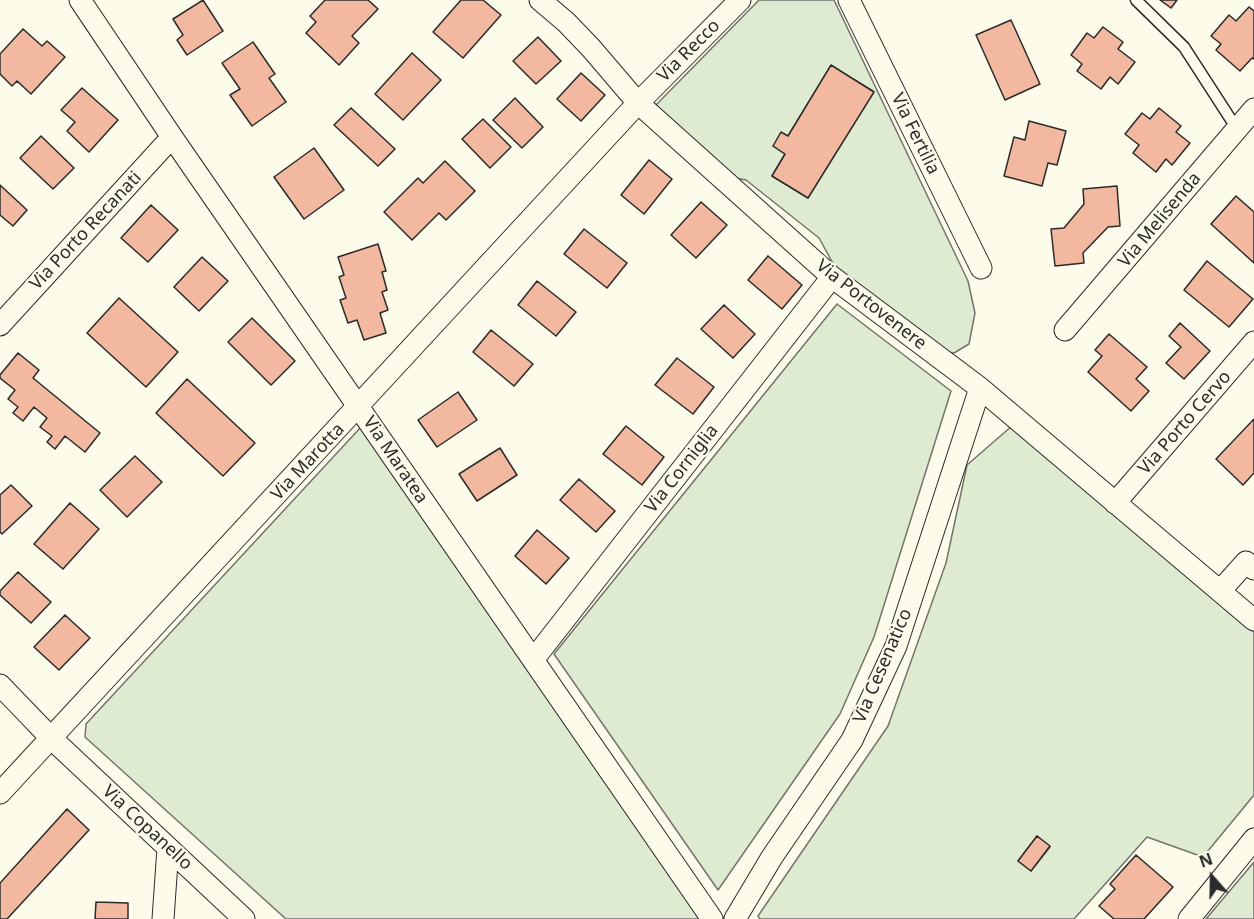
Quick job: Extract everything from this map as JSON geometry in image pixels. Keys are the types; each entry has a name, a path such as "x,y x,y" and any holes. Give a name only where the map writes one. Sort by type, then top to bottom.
{"street":[{"name":"Via Maratea","path":"80,0 172,137 712,919"},
{"name":"Via Portovenere","path":"540,0 591,48 638,103 832,277 980,388 1254,620"},
{"name":"Via Recco","path":"638,103 741,0"},
{"name":"Via Fertilia","path":"849,0 981,268"},
{"name":"Via Marotta","path":"1,791 359,407 638,103"},
{"name":"Via Melisenda","path":"1065,330 1254,109"},
{"name":"Via Porto Recanati","path":"0,325 172,137"},
{"name":"Via Corniglia","path":"533,660 832,277"},
{"name":"Via Porto Cervo","path":"1116,503 1254,342"},
{"name":"Via Cesenatico","path":"735,919 772,856 852,740 896,646 980,388"},
{"path":"1220,591 1246,562 1254,568"},
{"name":"Via Copanello","path":"0,685 51,738 244,919"},
{"path":"1189,919 1254,839"},
{"path":"163,919 168,848"}],"lane":[{"path":"1136,0 1184,47 1237,129"}],"green space":[{"path":"759,0 834,0 968,281 975,313 969,344 954,353 942,352 835,267 819,238 746,180 730,177 656,105","holes":["831,66 873,91 808,198 772,176 785,154 773,146 788,136"]},
{"path":"837,304 951,391 874,637 840,714 718,890 554,654"},
{"path":"1013,425 1254,632 1254,795 1203,857 1147,837 1074,919 760,919 758,916 888,726 946,563 967,465","holes":["1037,836 1050,847 1031,871 1018,861"]},
{"path":"361,427 709,919 286,919 85,737 86,724"},
{"path":"1254,862 1254,919 1206,919"}],"building":[{"path":"203,0 223,31 187,55 177,40 183,35 173,19"},
{"path":"325,0 368,0 378,9 352,36 359,43 339,65 306,33 316,22 310,16"},
{"path":"461,0 483,0 501,15 463,58 433,32"},
{"path":"1160,0 1177,0 1171,8"},
{"path":"1249,7 1254,11 1254,59 1252,58 1240,71 1216,50 1221,44 1211,36 1229,15 1236,21"},
{"path":"1011,20 1040,84 1005,100 976,35"},
{"path":"1103,27 1123,42 1118,49 1135,62 1118,84 1110,77 1101,89 1077,71 1082,64 1071,55 1087,33 1094,38"},
{"path":"23,29 42,46 47,41 65,57 31,94 17,81 12,86 0,74 0,54"},
{"path":"538,37 561,61 536,84 513,61"},
{"path":"253,42 275,74 269,78 286,102 252,126 230,95 240,89 222,63"},
{"path":"412,53 441,80 403,120 375,94"},
{"path":"831,65 874,92 808,198 772,176 785,154 773,146 781,132 788,136"},
{"path":"581,73 605,95 581,121 557,99"},
{"path":"82,88 118,120 89,152 67,131 75,122 61,110"},
{"path":"515,98 543,127 522,148 493,120"},
{"path":"351,108 395,149 378,166 334,125"},
{"path":"1159,108 1181,126 1176,132 1190,143 1172,165 1166,159 1156,172 1133,153 1139,145 1125,134 1142,113 1150,119"},
{"path":"483,119 511,147 490,168 462,139"},
{"path":"1029,121 1066,131 1057,165 1048,163 1042,186 1004,176 1014,137 1025,140"},
{"path":"41,136 74,168 53,189 20,158"},
{"path":"314,148 344,190 304,219 274,177"},
{"path":"649,160 672,179 644,214 621,195"},
{"path":"445,161 475,191 446,220 439,213 412,240 384,212 418,178 423,183"},
{"path":"0,185 27,210 13,226 0,215"},
{"path":"1117,186 1120,226 1108,227 1083,253 1084,263 1055,266 1051,229 1064,228 1084,204 1083,189"},
{"path":"1236,196 1254,212 1254,263 1211,224"},
{"path":"701,202 727,225 696,258 671,235"},
{"path":"151,205 178,230 148,262 121,238"},
{"path":"584,229 627,263 607,288 564,254"},
{"path":"378,244 386,271 382,272 387,290 382,292 388,310 380,313 386,333 364,340 357,320 348,323 340,300 346,298 339,277 344,275 338,257"},
{"path":"768,256 802,285 782,309 748,280"},
{"path":"202,257 228,281 199,311 174,287"},
{"path":"1207,261 1253,299 1229,327 1184,290"},
{"path":"537,281 576,312 556,336 518,305"},
{"path":"119,298 178,352 146,387 87,333"},
{"path":"724,305 755,334 733,358 701,329"},
{"path":"252,318 295,361 271,385 228,342"},
{"path":"1180,323 1210,351 1184,379 1166,363 1181,347 1169,336"},
{"path":"491,330 533,364 514,386 473,352"},
{"path":"1109,334 1147,367 1136,379 1149,391 1131,411 1088,372 1102,356 1095,350"},
{"path":"18,353 39,370 33,378 100,433 85,452 65,436 55,449 47,442 52,436 40,427 47,418 34,407 23,421 13,413 18,407 8,399 15,390 0,378 0,375"},
{"path":"677,358 714,387 693,414 655,385"},
{"path":"187,379 255,443 223,476 156,413"},
{"path":"458,392 477,420 437,447 418,420"},
{"path":"1254,419 1254,473 1243,485 1216,459"},
{"path":"626,426 664,457 642,485 603,454"},
{"path":"500,448 517,475 477,501 459,474"},
{"path":"135,456 162,482 127,517 100,490"},
{"path":"579,479 615,511 596,532 560,500"},
{"path":"11,485 32,506 2,534 0,532 0,495"},
{"path":"70,503 99,529 63,569 34,544"},
{"path":"537,530 569,558 546,584 515,556"},
{"path":"18,572 51,602 31,623 0,595 0,591"},
{"path":"65,615 90,638 59,670 34,647"},
{"path":"67,809 89,830 7,919 0,919 0,883"},
{"path":"1037,836 1050,846 1031,871 1018,861"},
{"path":"1136,855 1173,887 1144,919 1114,919 1099,906 1115,889 1110,884"},
{"path":"96,902 128,903 128,919 95,919"}]}
